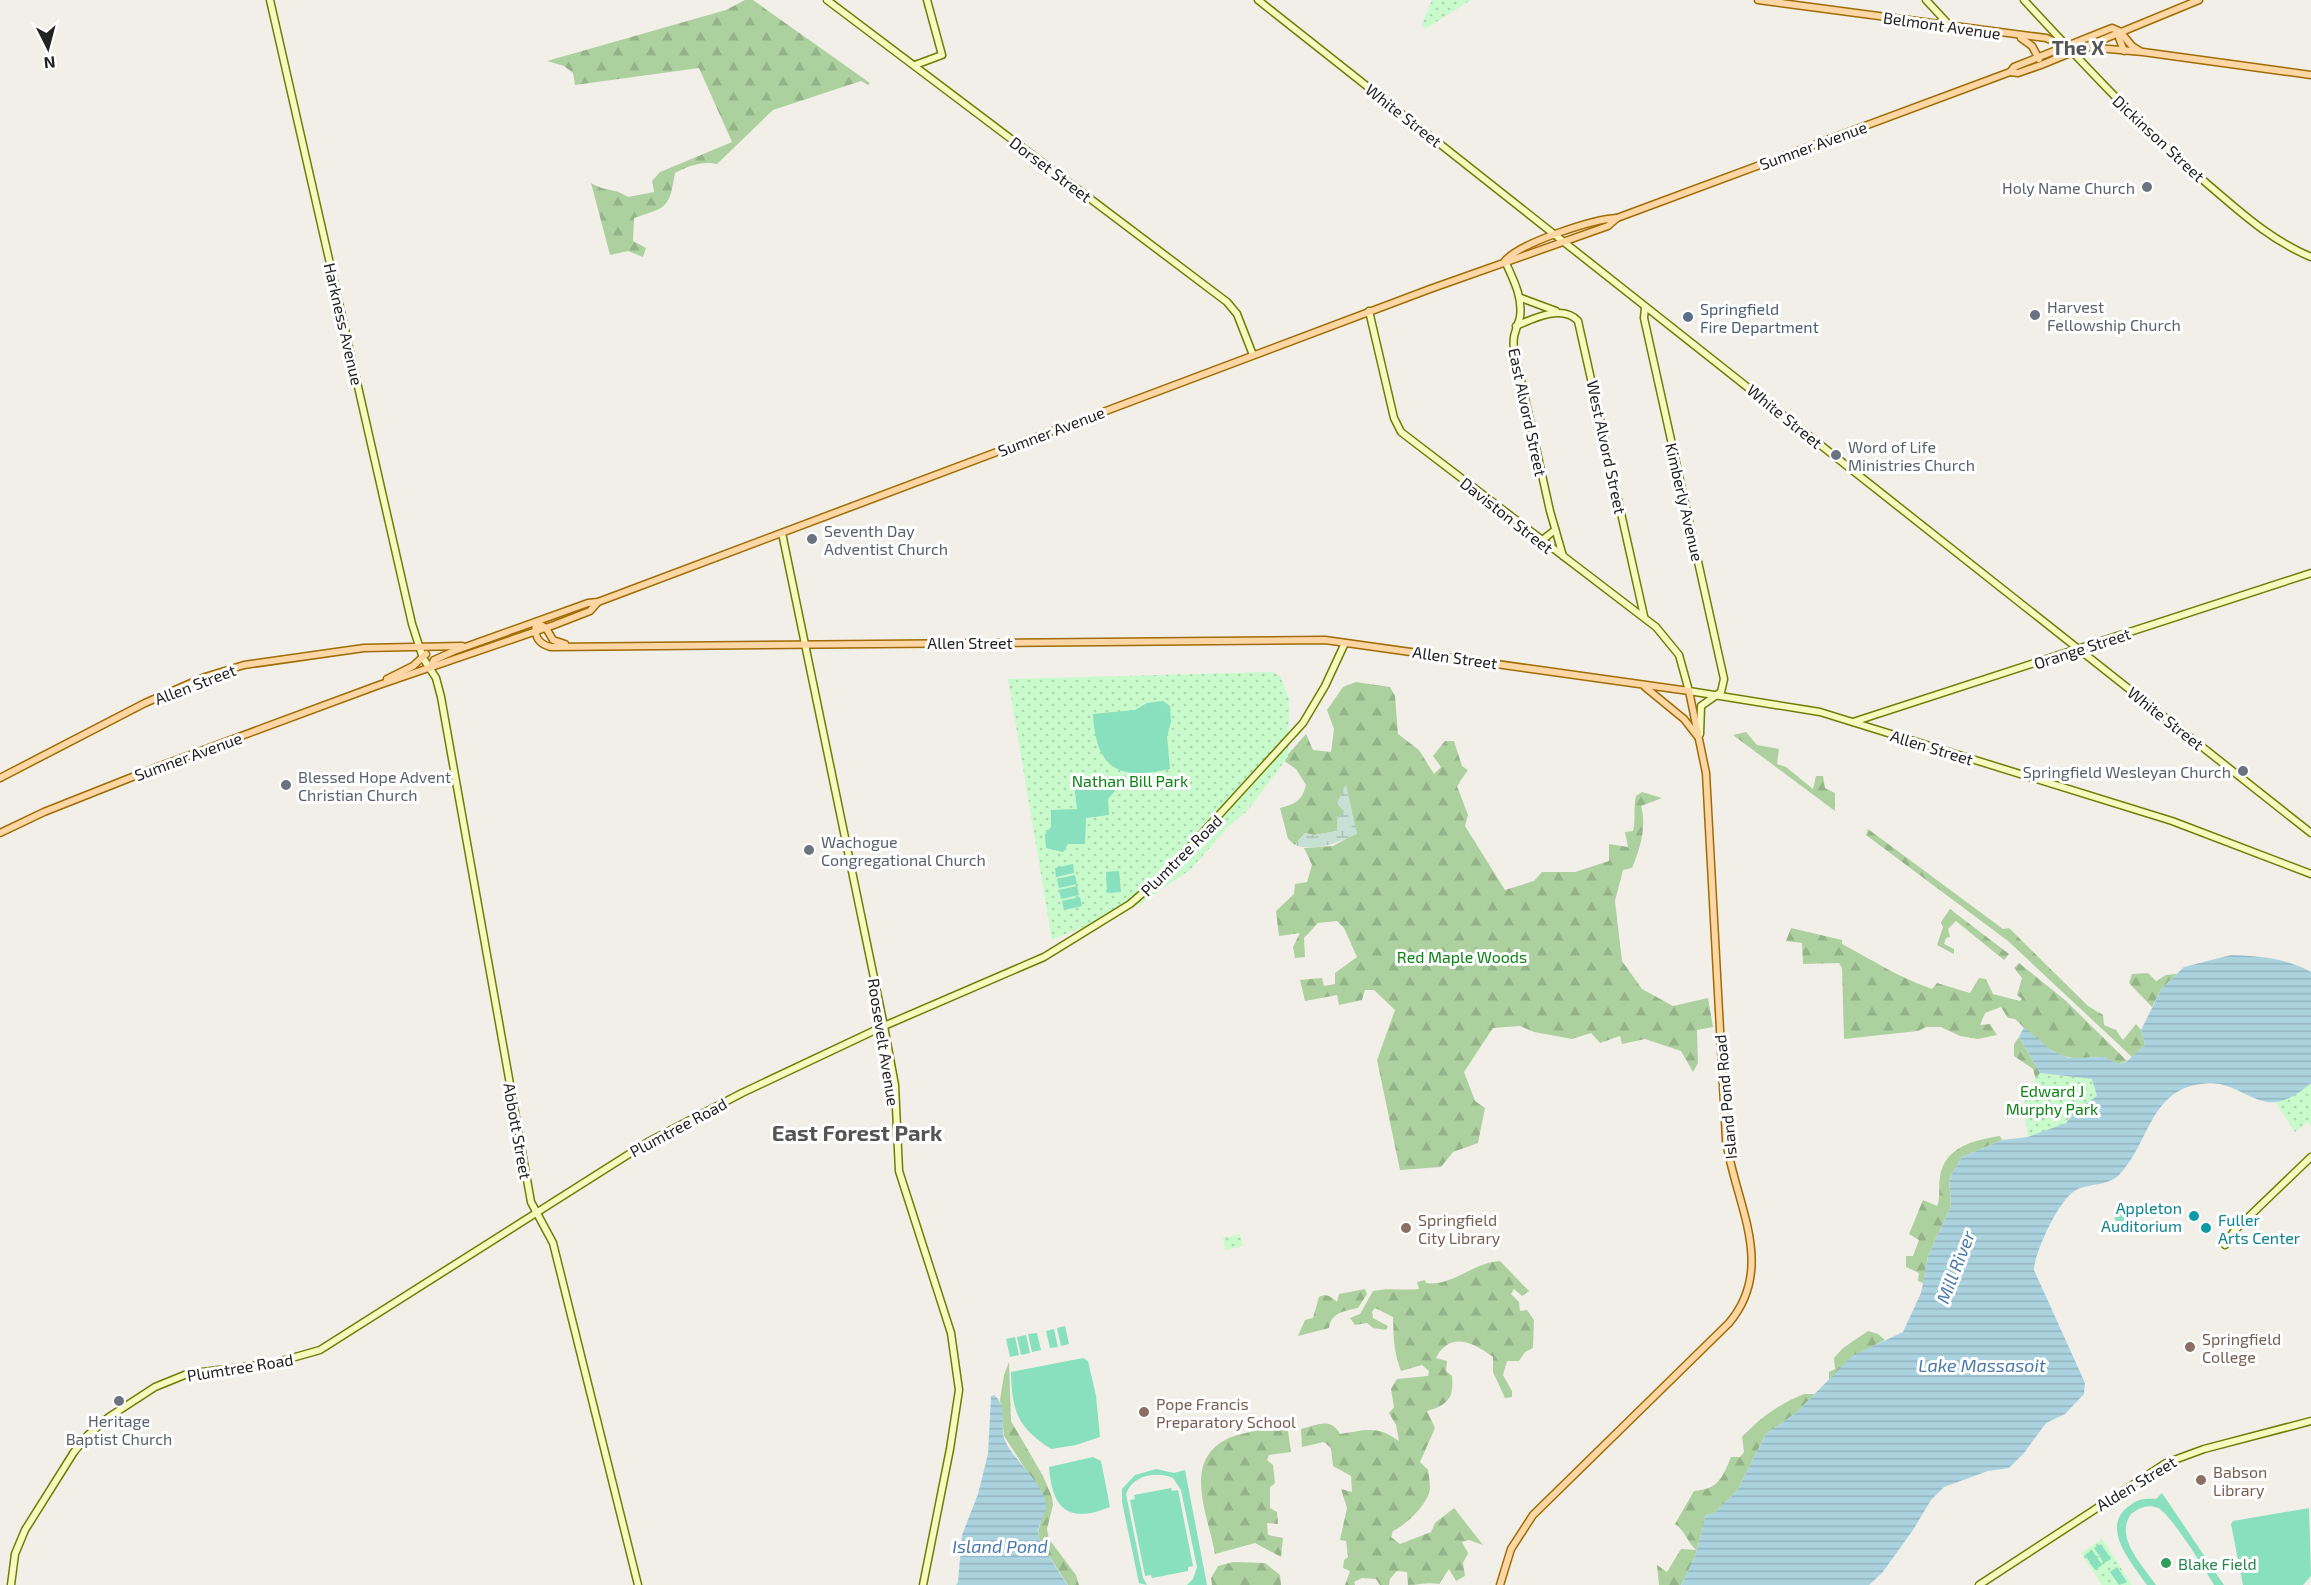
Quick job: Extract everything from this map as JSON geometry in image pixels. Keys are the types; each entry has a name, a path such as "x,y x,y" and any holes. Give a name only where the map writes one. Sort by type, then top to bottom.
{"main road":[{"name":"Belmont Avenue","path":"1758,0 2046,38 2064,45"},
{"name":"Sumner Avenue","path":"1505,261 1512,252 1554,236 1606,219 1617,218 2010,72 2018,73 2041,65 2199,0"},
{"name":"Sumner Avenue","path":"2010,72 2012,68 2064,45 2112,28 2122,31"},
{"path":"2122,31 2120,38 2124,51"},
{"path":"2122,31 2132,46 2143,52"},
{"name":"Belmont Avenue","path":"2019,36 2032,46 2041,65"},
{"path":"2086,47 2143,52 2311,75"},
{"name":"Sumner Avenue","path":"430,668 436,659 588,603 598,602 1369,311 1608,226 1617,218"},
{"name":"Sumner Avenue","path":"0,833 111,785 379,685 546,628 590,611 598,602"},
{"path":"534,632 536,622 546,628 554,640 570,646"},
{"name":"Allen Street","path":"534,632 539,641 547,647 1315,639 1689,691"},
{"name":"Allen Street","path":"0,778 145,703 205,677 244,665 336,652 480,643"},
{"name":"Sumner Avenue","path":"379,685 424,656"},
{"path":"1642,685 1684,719 1700,740"},
{"name":"Island Pond Road","path":"1500,1585 1511,1549 1533,1515 1730,1323 1742,1305 1750,1284 1753,1262 1750,1230 1730,1165 1725,1132 1706,778 1689,691"}],"street":[{"name":"Harkness Avenue","path":"270,0 396,557 424,656"},
{"name":"Dorset Street","path":"827,0 1228,303 1237,314 1253,355"},
{"path":"915,65 942,55 927,0"},
{"name":"White Street","path":"1258,0 2311,833"},
{"path":"1926,0 1951,27"},
{"name":"Dickinson Street","path":"2024,0 2064,45 2153,135 2202,179 2273,238 2311,257"},
{"path":"1505,261 1521,298"},
{"name":"West Alvord Street","path":"1521,298 1570,314 1580,324 1644,617"},
{"name":"East Alvord Street","path":"1521,298 1513,332 1514,349 1563,557"},
{"name":"Kimberly Avenue","path":"1645,308 1644,318 1724,679 1723,688 1718,695"},
{"name":"Daviston Street","path":"1369,311 1394,418 1401,432 1662,632 1677,650 1689,691"},
{"path":"1516,326 1559,312"},
{"path":"1541,541 1556,530"},
{"name":"Roosevelt Avenue","path":"782,533 895,1085 899,1171 951,1333 959,1390 950,1449 923,1585"},
{"name":"Orange Street","path":"1853,722 2311,573"},
{"path":"1625,603 1634,601 1639,595"},
{"name":"Plumtree Road","path":"11,1585 15,1554 25,1530 74,1452 88,1435 109,1417 155,1387 187,1374 274,1364 320,1350 648,1142 742,1093 884,1026 1044,957 1144,894 1210,827 1303,723 1325,686 1345,643"},
{"name":"Abbott Street","path":"424,656 441,697 531,1203 553,1244 638,1585"},
{"name":"Allen Street","path":"1689,691 1802,708 1853,722 2172,821 2311,874"},
{"path":"1700,740 1701,706 1718,695"},
{"path":"2225,1245 2234,1231 2311,1157"},
{"name":"Alden Street","path":"1979,1585 2172,1460 2204,1449 2311,1421"}],"green space":[{"path":"745,0 753,0 870,83 868,85 861,81 773,110 717,164 696,165 675,173 671,193 665,204 654,211 634,218 633,241 646,248 643,257 628,251 610,255 591,183 628,197 654,192 652,181 660,172 732,142 699,68 575,85 573,73 564,66 547,61 726,10"},
{"path":"1432,0 1471,0 1425,29 1422,24"},
{"name":"Nathan Bill Park","path":"1273,672 1280,676 1289,699 1288,757 1248,810 1226,829 1190,870 1140,904 1052,940 1008,679"},
{"name":"Red Maple Woods","path":"1356,682 1390,687 1395,696 1398,734 1419,750 1434,774 1441,767 1433,756 1445,741 1454,741 1462,766 1468,770 1457,786 1468,815 1465,826 1505,890 1534,881 1542,872 1575,872 1609,861 1609,844 1628,847 1625,832 1633,831 1636,796 1642,792 1662,798 1641,806 1643,829 1640,845 1632,868 1623,870 1615,901 1622,961 1642,989 1673,1006 1708,998 1713,1027 1697,1030 1698,1063 1693,1072 1681,1051 1645,1039 1622,1044 1620,1036 1600,1043 1591,1033 1572,1039 1534,1032 1520,1026 1493,1028 1464,1072 1475,1101 1485,1108 1478,1143 1453,1152 1441,1167 1400,1170 1377,1060 1395,1010 1374,990 1365,990 1362,1000 1339,1005 1337,995 1305,1001 1300,980 1322,978 1324,986 1335,984 1335,973 1357,957 1344,928 1337,921 1318,923 1304,938 1305,957 1295,958 1293,947 1300,933 1279,936 1276,911 1294,894 1295,884 1307,882 1312,865 1304,848 1333,846 1357,833 1344,812 1337,831 1315,835 1305,833 1295,845 1288,839 1280,808 1297,801 1306,785 1296,769 1283,760 1306,734 1313,750 1331,752 1334,729 1327,710 1343,687"},
{"path":"1163,701 1170,706 1171,722 1167,736 1170,769 1136,773 1123,771 1113,766 1099,747 1093,714 1135,710 1147,703"},
{"path":"1746,732 1757,745 1779,749 1777,764 1786,767 1813,789 1816,776 1823,776 1825,788 1835,793 1835,811 1733,735"},
{"path":"1111,776 1115,779 1115,791 1108,799 1109,815 1086,818 1085,844 1068,844 1063,852 1046,848 1045,834 1051,827 1051,810 1077,809 1074,784 1090,783 1096,777"},
{"path":"1346,784 1357,834 1319,847 1295,845 1305,833 1315,835 1337,831 1337,818 1344,812 1337,803"},
{"path":"1868,829 2003,929 2009,928 2088,1006 2103,1015 2104,1025 2116,1030 2123,1040 2136,1024 2141,1030 2145,1045 2132,1057 2008,941 1866,835"},
{"path":"1073,864 1074,873 1056,877 1055,868"},
{"path":"1119,871 1121,892 1107,893 1106,872"},
{"path":"1075,875 1077,884 1059,888 1057,879"},
{"path":"1077,886 1079,895 1061,899 1059,890"},
{"path":"1080,897 1082,906 1064,910 1062,901"},
{"path":"1950,909 2009,954 2004,960 1956,921 1948,929 1950,937 1946,938 1944,944 1954,949 1954,954 1937,945 1943,927 1941,922"},
{"path":"1791,928 1842,940 1842,944 1886,968 1932,989 1937,983 1970,993 1979,978 1986,979 1993,994 2020,1001 2022,999 2017,995 2022,978 2014,968 2019,963 2065,1000 2127,1061 2118,1064 2098,1057 2075,1058 2060,1055 2039,1042 2015,1019 2008,1018 2001,1007 1985,1013 1980,1025 1990,1024 1997,1035 1978,1039 1960,1036 1941,1027 1926,1027 1918,1031 1844,1039 1842,968 1839,963 1803,964 1802,943 1786,941"},
{"path":"2148,973 2156,981 2166,975 2177,974 2162,988 2152,1007 2129,983 2132,974"},
{"path":"2019,1037 2040,1073 2036,1080 2033,1069 2014,1056 2014,1044"},
{"name":"Edward J Murphy Park","path":"2040,1073 2092,1079 2097,1096 2075,1111 2062,1127 2028,1137 2024,1109 2026,1097"},
{"path":"2311,1083 2311,1126 2307,1122 2295,1132 2276,1103"},
{"path":"2000,1136 2002,1140 1962,1157 1949,1179 1951,1206 1928,1256 1923,1283 1918,1281 1919,1273 1906,1267 1906,1256 1913,1256 1919,1240 1909,1234 1923,1200 1937,1206 1943,1167 1947,1158 1954,1152 1971,1143"},
{"path":"2122,1209 2127,1228 2118,1230 2113,1212"},
{"path":"1240,1234 1243,1246 1225,1250 1223,1238"},
{"path":"1500,1261 1529,1291 1522,1296 1514,1289 1511,1294 1519,1302 1520,1311 1527,1310 1534,1320 1533,1348 1525,1352 1519,1361 1507,1361 1503,1375 1512,1391 1512,1397 1505,1398 1493,1372 1493,1357 1478,1347 1462,1342 1448,1344 1442,1350 1436,1358 1447,1361 1446,1371 1452,1376 1452,1390 1445,1403 1427,1411 1435,1428 1420,1462 1428,1470 1430,1489 1421,1507 1410,1519 1393,1531 1391,1537 1400,1544 1431,1532 1435,1523 1454,1508 1483,1545 1469,1540 1462,1542 1468,1553 1463,1563 1465,1576 1456,1581 1449,1569 1439,1584 1408,1585 1407,1572 1397,1571 1390,1579 1389,1585 1380,1585 1376,1579 1362,1578 1354,1582 1355,1585 1345,1585 1350,1571 1343,1568 1344,1560 1348,1557 1346,1541 1340,1540 1347,1508 1341,1489 1352,1492 1351,1476 1333,1466 1331,1448 1324,1442 1302,1447 1301,1429 1318,1424 1328,1424 1340,1434 1371,1430 1384,1433 1399,1441 1396,1425 1389,1413 1394,1407 1391,1389 1397,1379 1428,1376 1429,1371 1422,1365 1401,1371 1395,1350 1393,1317 1375,1308 1372,1312 1373,1318 1388,1326 1386,1330 1373,1328 1367,1323 1355,1325 1350,1318 1360,1314 1373,1291 1419,1289 1417,1282 1445,1281 1481,1265"},
{"path":"1365,1289 1367,1294 1358,1308 1336,1315 1329,1328 1298,1336 1305,1320 1313,1318 1319,1297 1331,1297 1337,1302 1339,1294"},
{"path":"1065,1326 1069,1344 1061,1346 1057,1328"},
{"path":"1054,1329 1058,1347 1050,1348 1046,1331"},
{"path":"1868,1331 1878,1334 1885,1340 1829,1380 1829,1372 1835,1369 1834,1358 1843,1348"},
{"path":"1037,1333 1041,1350 1032,1352 1028,1334"},
{"path":"1026,1335 1030,1353 1021,1355 1017,1337"},
{"path":"1015,1337 1019,1355 1010,1357 1006,1339"},
{"path":"1083,1358 1088,1361 1096,1396 1100,1437 1076,1445 1051,1449 1031,1433 1019,1417 1013,1397 1011,1372"},
{"path":"1009,1362 1011,1421 1043,1476 1052,1497 1053,1505 1047,1529 1049,1539 1076,1575 1079,1585 1068,1585 1041,1544 1038,1534 1045,1499 1004,1436 1000,1400 1004,1375"},
{"path":"1804,1394 1815,1394 1796,1413 1766,1434 1737,1491 1714,1513 1706,1515 1695,1557 1681,1585 1659,1585 1657,1565 1667,1572 1681,1549 1696,1550 1675,1524 1694,1491 1709,1488 1718,1482 1731,1457 1740,1457 1744,1452 1742,1437 1756,1423 1786,1402"},
{"path":"1287,1424 1291,1452 1269,1455 1267,1460 1273,1465 1275,1483 1270,1487 1270,1508 1277,1512 1278,1524 1267,1523 1268,1535 1283,1538 1281,1557 1255,1543 1215,1554 1201,1489 1206,1460 1214,1448 1229,1438"},
{"path":"1093,1457 1101,1461 1110,1507 1083,1514 1073,1513 1059,1503 1054,1493 1049,1467"},
{"path":"1156,1469 1174,1473 1185,1470 1207,1585 1187,1585 1193,1579 1197,1567 1181,1490 1173,1478 1159,1475 1139,1479 1134,1482 1126,1494 1143,1578 1147,1585 1139,1583 1122,1502 1122,1489 1135,1475"},
{"path":"1171,1488 1172,1491 1178,1490 1193,1566 1188,1567 1188,1571 1152,1578 1151,1575 1145,1576 1130,1500 1135,1499 1134,1495"},
{"path":"2162,1493 2224,1585 2214,1585 2171,1520 2158,1508 2144,1507 2131,1514 2126,1532 2132,1551 2156,1585 2147,1585 2127,1557 2118,1535 2117,1525 2121,1515 2135,1502 2156,1499"},
{"path":"2309,1508 2311,1576 2303,1585 2243,1585 2231,1524 2233,1521"},
{"path":"2102,1539 2132,1585 2102,1585 2081,1553"},
{"path":"2101,1544 2111,1559 2104,1563 2094,1548"},
{"path":"2092,1550 2102,1565 2095,1570 2085,1555"},
{"path":"1233,1562 1265,1563 1280,1575 1281,1585 1212,1585 1211,1578 1218,1566"},
{"path":"2117,1567 2127,1582 2119,1585 2110,1572"}],"water":[{"name":"Lake Massasoit","path":"2231,955 2272,959 2302,967 2311,972 2311,1083 2293,1096 2278,1102 2266,1102 2231,1087 2217,1084 2201,1084 2184,1089 2160,1107 2138,1148 2115,1179 2076,1190 2062,1204 2043,1239 2034,1270 2085,1383 2084,1394 2065,1414 2046,1423 2024,1453 2009,1468 1988,1471 1944,1487 1931,1500 1882,1573 1869,1585 1681,1585 1695,1557 1706,1515 1714,1513 1737,1491 1766,1434 1796,1413 1852,1356 1903,1332 1921,1293 1928,1256 1951,1206 1949,1179 1962,1157 2002,1140 2028,1137 2066,1123 2075,1111 2097,1096 2092,1079 2040,1073 2019,1037 2024,1027 2052,1051 2069,1058 2105,1057 2118,1064 2126,1062 2145,1045 2141,1030 2162,988 2184,967"},
{"name":"Island Pond","path":"994,1395 1001,1405 1003,1432 1007,1445 1036,1483 1045,1499 1046,1508 1038,1529 1039,1538 1068,1585 956,1585 962,1535 978,1494 988,1454 991,1396"}],"place":[{"name":"Holy Name Church","path":"2147,187"},
{"name":"Harvest Fellowship Church","path":"2035,315"},
{"name":"Springfield Fire Department","path":"1688,317"},
{"name":"Word of Life Ministries Church","path":"1836,455"},
{"name":"Seventh Day Adventist Church","path":"812,539"},
{"name":"Springfield Wesleyan Church","path":"2243,771"},
{"name":"Blessed Hope Advent Christian Church","path":"286,785"},
{"name":"Wachogue Congregational Church","path":"809,850"},
{"name":"Appleton Auditorium","path":"2194,1216"},
{"name":"Springfield City Library","path":"1406,1228"},
{"name":"Fuller Arts Center","path":"2206,1228"},
{"name":"Springfield College","path":"2190,1347"},
{"name":"Heritage Baptist Church","path":"119,1401"},
{"name":"Pope Francis Preparatory School","path":"1144,1412"},
{"name":"Babson Library","path":"2201,1480"},
{"name":"Blake Field","path":"2166,1563"}],"district":[{"name":"The X","path":"2078,47"},
{"name":"East Forest Park","path":"857,1132"}],"water label":[{"name":"Mill River","path":"1955,1267"}]}
